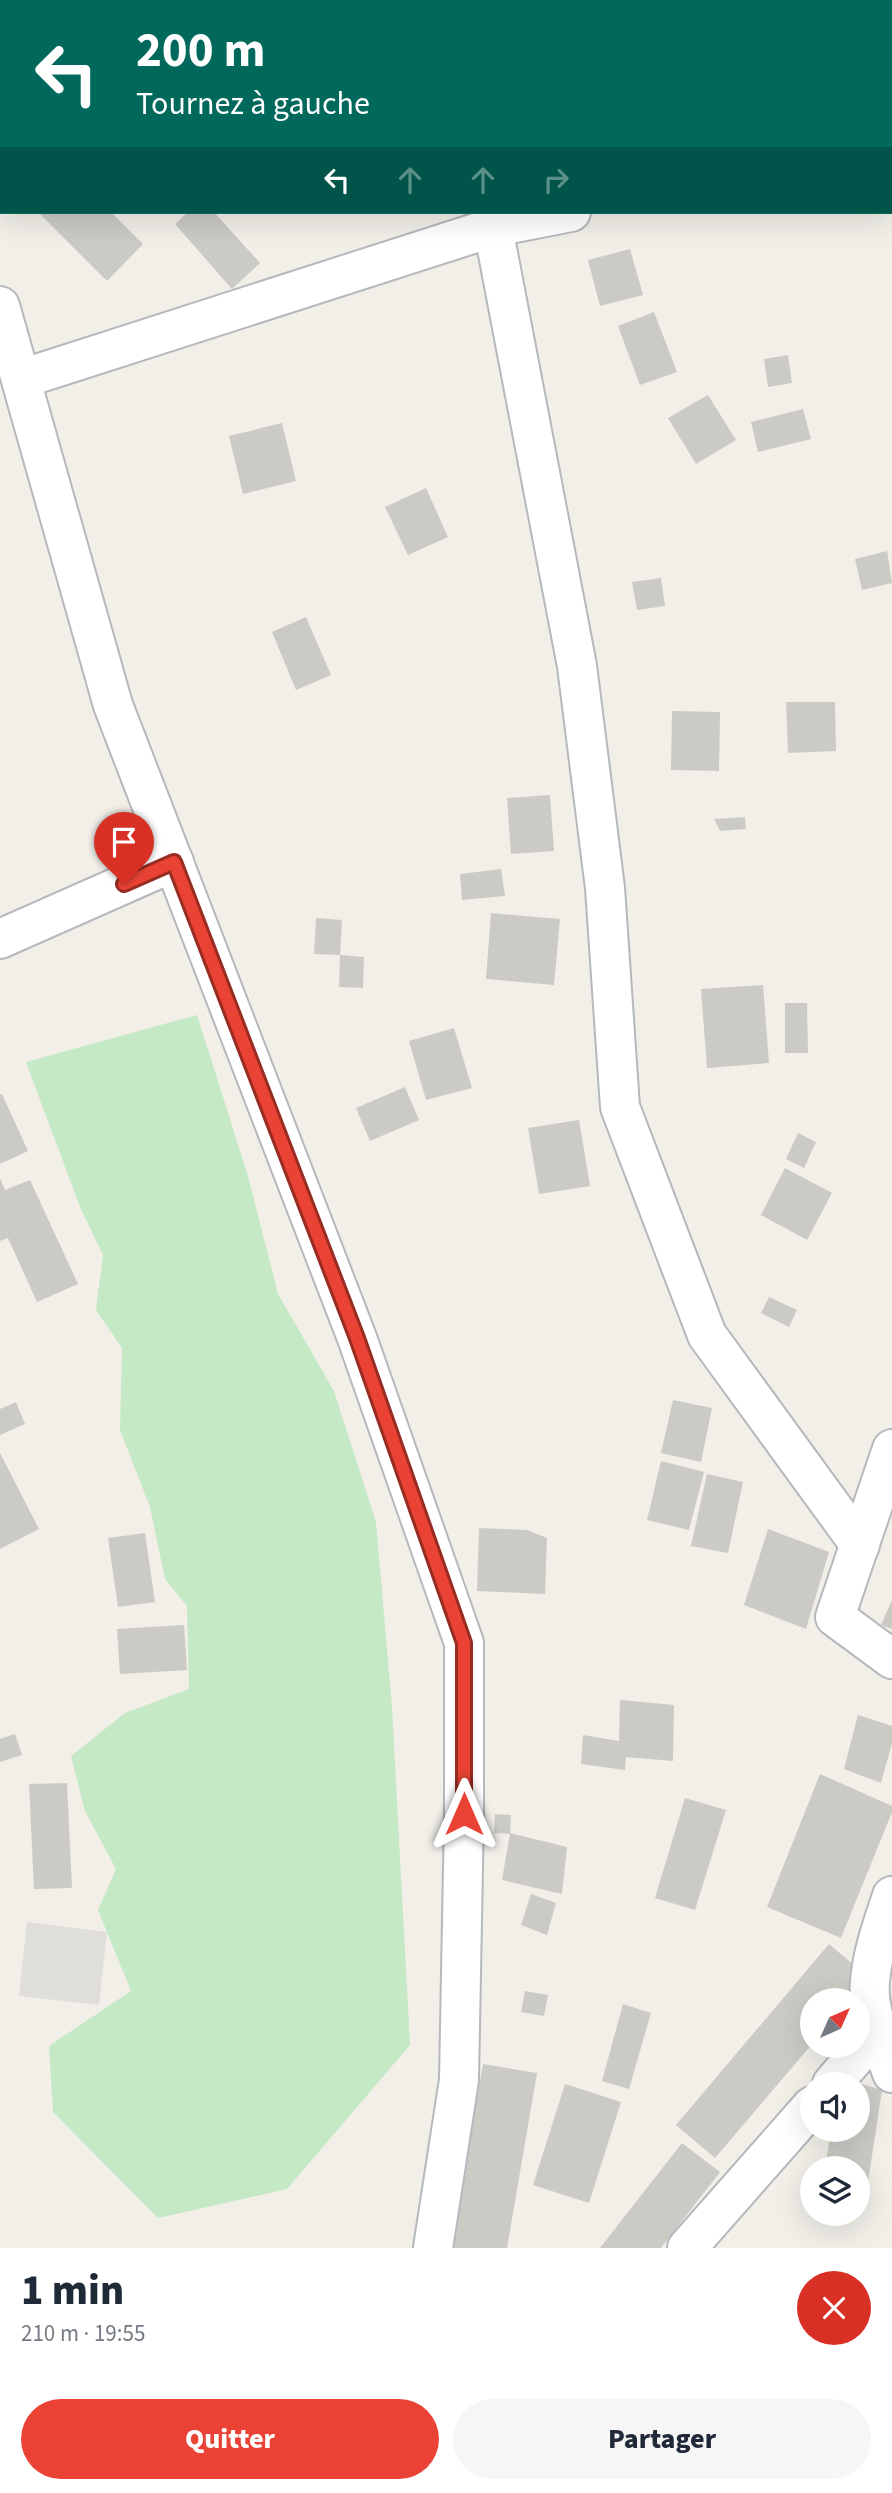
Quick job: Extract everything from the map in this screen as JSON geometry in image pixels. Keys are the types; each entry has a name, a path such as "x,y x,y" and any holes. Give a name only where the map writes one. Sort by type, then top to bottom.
{"street":[{"path":"21,379 492,219 548,214"},
{"path":"492,219 577,666 605,888 621,1107 707,1335 860,1545"},
{"path":"0,306 113,705 357,1338 464,1643 459,2080 433,2248"},
{"path":"0,939 174,862"},
{"path":"892,1449 835,1617 892,1659"},
{"path":"892,1896 883,1921 869,1983 877,2032 892,2073"},
{"path":"842,2072 877,2032"},
{"path":"687,2248 800,2120"}],"shaded area":[{"path":"27,1922 107,1932 99,2005 19,1996"}],"green space":[{"path":"197,1015 248,1176 278,1294 334,1391 376,1522 392,1707 410,2045 287,2189 158,2218 53,2112 49,2046 131,1991 98,1910 116,1869 85,1811 71,1756 125,1713 189,1689 187,1606 165,1579 150,1507 120,1430 122,1348 96,1310 103,1255 80,1207 26,1062"}],"building":[{"path":"40,214 113,214 143,244 107,281"},
{"path":"186,214 216,214 260,263 232,289 175,224"},
{"path":"630,249 643,295 600,306 588,260"},
{"path":"654,312 677,372 640,385 618,326"},
{"path":"788,355 792,383 768,387 764,359"},
{"path":"708,395 736,440 696,464 668,418"},
{"path":"803,409 811,439 758,452 751,422"},
{"path":"282,423 296,481 243,494 229,436"},
{"path":"426,488 448,537 408,555 385,507"},
{"path":"887,551 892,583 862,590 855,559"},
{"path":"661,578 665,606 637,610 632,582"},
{"path":"306,617 331,675 296,690 272,632"},
{"path":"786,702 835,702 836,751 788,753"},
{"path":"672,711 720,712 719,771 671,770"},
{"path":"550,795 554,851 511,854 507,798"},
{"path":"745,817 746,829 720,831 714,819"},
{"path":"501,869 505,896 462,900 460,874"},
{"path":"491,913 560,919 554,985 486,979"},
{"path":"316,918 342,920 340,955 314,954"},
{"path":"340,955 364,957 363,988 339,987"},
{"path":"763,985 769,1063 707,1068 701,989"},
{"path":"785,1003 807,1003 808,1053 785,1053"},
{"path":"454,1028 472,1088 426,1100 409,1041"},
{"path":"405,1087 419,1120 370,1141 356,1108"},
{"path":"2,1094 28,1151 0,1164 0,1095"},
{"path":"579,1120 590,1186 539,1194 528,1128"},
{"path":"798,1133 816,1142 804,1168 786,1159"},
{"path":"785,1168 832,1193 807,1240 761,1215"},
{"path":"0,1178 5,1190 30,1180 78,1284 37,1302 8,1238 0,1241"},
{"path":"769,1297 797,1310 789,1327 761,1313"},
{"path":"673,1400 712,1408 701,1462 661,1453"},
{"path":"16,1402 25,1424 0,1435 0,1409"},
{"path":"0,1453 39,1529 0,1549"},
{"path":"661,1461 704,1472 689,1530 647,1520"},
{"path":"707,1474 743,1482 728,1553 691,1546"},
{"path":"479,1528 527,1530 547,1538 545,1594 477,1591"},
{"path":"768,1529 829,1552 806,1629 744,1605"},
{"path":"145,1533 155,1602 118,1607 108,1538"},
{"path":"892,1600 892,1629 881,1625"},
{"path":"184,1625 187,1670 120,1674 117,1629"},
{"path":"620,1700 674,1705 673,1761 626,1757 625,1770 581,1764 583,1735 619,1741"},
{"path":"858,1715 892,1726 892,1743 881,1783 844,1769"},
{"path":"15,1734 22,1755 0,1762 0,1739"},
{"path":"820,1774 892,1806 892,1812 841,1938 767,1907"},
{"path":"67,1783 72,1888 34,1889 29,1784"},
{"path":"685,1798 726,1810 695,1910 655,1898"},
{"path":"495,1814 511,1815 510,1834 494,1833"},
{"path":"510,1833 567,1847 562,1894 502,1880"},
{"path":"531,1894 556,1903 547,1935 521,1925"},
{"path":"829,1944 868,1977 858,1988 800,1988 800,2058 715,2158 676,2125"},
{"path":"525,1991 548,1995 544,2016 521,2012"},
{"path":"623,2004 651,2013 629,2089 602,2081"},
{"path":"483,2064 537,2073 507,2248 452,2248"},
{"path":"565,2084 621,2102 589,2203 533,2185"},
{"path":"870,2086 882,2090 870,2169 870,2156 827,2156 829,2142 870,2142"},
{"path":"682,2143 720,2172 661,2248 600,2248"}],"route":[{"path":"124,884 174,862 357,1338 464,1643 464,1814"}]}
